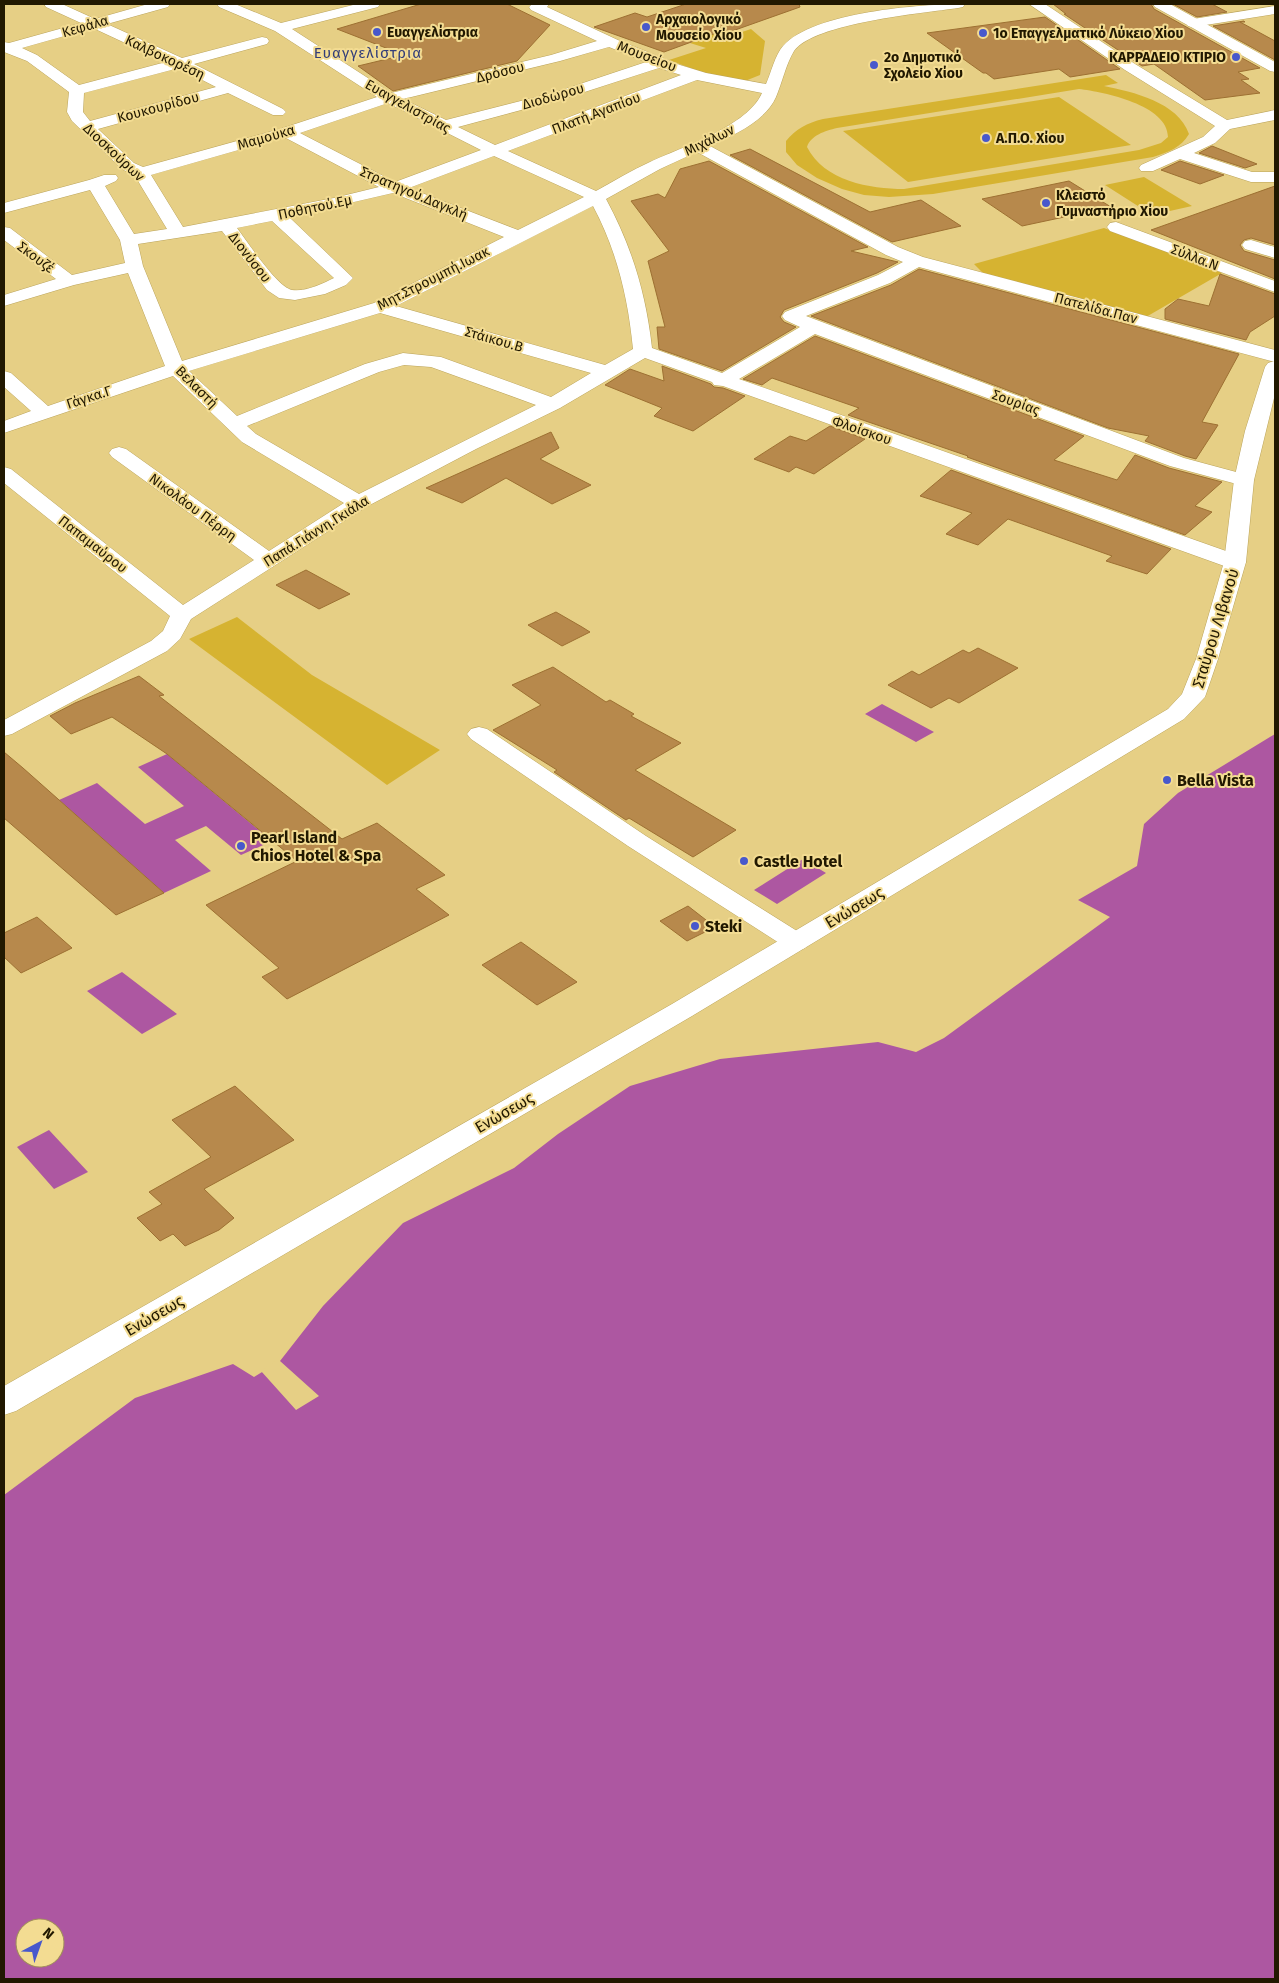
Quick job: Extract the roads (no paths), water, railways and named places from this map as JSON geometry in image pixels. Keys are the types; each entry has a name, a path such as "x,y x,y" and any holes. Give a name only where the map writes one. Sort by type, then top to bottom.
{"street":[{"name":"Καλβοκορέση","path":"51,4 178,62 278,112"},
{"name":"Κεφάλα","path":"8,51 163,4"},
{"name":"Ευαγγελιστρίας","path":"224,4 280,28 389,98 442,126 597,197"},
{"path":"280,28 368,4"},
{"name":"Μουσείου","path":"542,4 536,7 610,42 696,75 771,90"},
{"name":"Μιχάλων","path":"597,197 654,166 732,130 744,122 767,100 788,49 811,33 861,18 958,4"},
{"path":"1036,4 1130,66 1225,125"},
{"path":"1160,4 1275,68"},
{"path":"1193,23 1275,10"},
{"path":"8,51 32,58 76,90 262,41"},
{"name":"Δρόσου","path":"389,98 555,58 610,42"},
{"name":"Διοδώρου","path":"442,126 561,95 662,62"},
{"name":"Πλατή.Αγαπίου","path":"495,151 696,75"},
{"name":"Κουκουρίδου","path":"87,127 228,88"},
{"name":"Διοσκούρων","path":"76,90 75,112 87,127 138,172 178,233"},
{"name":"Μαμούκα","path":"4,208 95,184 116,176 138,172 286,132 389,98"},
{"path":"1147,168 1210,140 1225,125 1275,115"},
{"name":"Στρατηγού.Δαγκλή","path":"286,132 394,188 517,236"},
{"name":"Πατελίδα.Παν","path":"698,146 884,247 917,261 1275,356"},
{"name":"Ποθητού.Εμ","path":"129,240 226,226 335,203 394,188 495,151"},
{"path":"1181,154 1251,177 1275,177"},
{"name":"Βελαστή","path":"95,184 129,240 134,266 176,369 250,438 359,503"},
{"path":"597,197 616,230 632,276 639,312 643,351"},
{"name":"Μητ.Στρουμπή.Ιωακ","path":"176,369 380,306 597,197"},
{"name":"Διονύσου","path":"226,226 272,286 281,292 296,295 336,284 344,278 276,215"},
{"name":"Σύλλα.Ν","path":"1116,227 1275,287"},
{"name":"Σκουζέ","path":"4,232 69,281"},
{"path":"1251,245 1275,253"},
{"name":"Σουρίας","path":"917,261 884,279 791,316 814,327 1177,462 1244,480"},
{"path":"4,301 69,281 134,266"},
{"name":"Στάικου.Β","path":"380,306 607,372"},
{"path":"721,381 814,327"},
{"name":"Παπά.Γιάννη.Γκιάλα","path":"4,728 159,646 172,634 182,615 359,503 469,445 553,404 643,351"},
{"name":"Φλοίσκου","path":"643,351 721,381 1235,562"},
{"path":"234,424 372,368 403,359 434,361 553,404"},
{"name":"Σταύρου Λιβανού","path":"1002,818 1176,714 1193,697 1207,659 1235,562 1244,480 1255,431 1267,388 1275,368"},
{"name":"Γάγκα.Γ","path":"4,427 176,369"},
{"path":"4,377 44,412"},
{"name":"Νικολάου Πέρρη","path":"119,454 268,560"},
{"name":"Παπαμαύρου","path":"4,473 182,615"},
{"path":"479,734 637,842 796,942"},
{"name":"Ενώσεως","path":"4,1402 657,1024 1002,818"}],"place":[{"name":"Αρχαιολογικό Μουσείο Χίου","path":"646,27"},
{"name":"Ευαγγελίστρια","path":"377,32"},
{"name":"1ο Επαγγελματικό Λύκειο Χίου","path":"983,33"},
{"name":"ΚΑΡΡΑΔΕΙΟ ΚΤΙΡΙΟ","path":"1236,57"},
{"name":"2o Δημοτικό Σχολείο Χίου","path":"874,65"},
{"name":"Α.Π.Ο. Χίου","path":"986,138"},
{"name":"Κλειστό Γυμναστήριο Χίου","path":"1046,203"},
{"name":"Bella Vista","path":"1167,780"},
{"name":"Pearl Island Chios Hotel & Spa","path":"241,846"},
{"name":"Castle Hotel","path":"744,861"},
{"name":"Steki","path":"695,926"}],"district":[{"name":"Ευαγγελίστρια","path":"368,53"}]}
